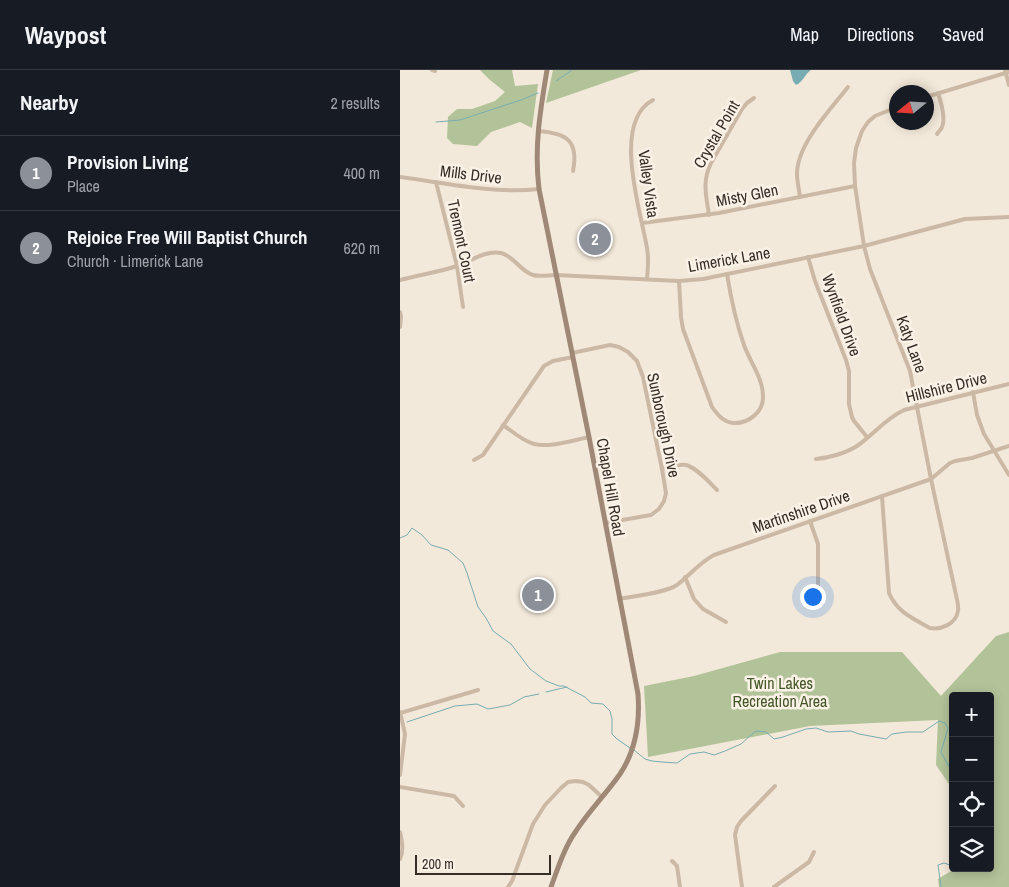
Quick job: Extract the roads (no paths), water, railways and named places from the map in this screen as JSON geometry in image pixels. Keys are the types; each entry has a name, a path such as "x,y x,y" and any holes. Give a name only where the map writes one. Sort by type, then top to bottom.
{"street":[{"name":"Chapel Hill Road","path":"547,70 538,132 537,162 539,189 589,437 638,694 639,712 636,737 631,754 622,771 572,838 564,852 551,887"},
{"path":"934,94 1006,71 1009,85"},
{"path":"800,197 797,167 802,152 817,128 848,87"},
{"path":"937,134 942,127 943,115 938,93"},
{"name":"Crystal Point","path":"709,215 705,190 707,172 742,109 754,98"},
{"name":"Valley Vista","path":"647,279 648,255 632,171 631,145 634,125 642,108 653,100"},
{"name":"Katy Lane","path":"882,496 888,593 892,602 898,609 930,628 935,629 950,624 955,619 958,611 956,595 931,479 918,406 910,371 876,284 864,246 855,186 854,163 856,148 862,131 875,116 889,110"},
{"path":"538,132 552,133 569,140 576,160 573,171"},
{"name":"Mills Drive","path":"400,177 497,190 522,191 539,189"},
{"name":"Tremont Court","path":"436,182 457,266 463,306"},
{"name":"Misty Glen","path":"642,223 709,215 855,186"},
{"name":"Limerick Lane","path":"400,280 457,266 491,252 502,253 508,256 524,270 537,276 556,275 679,281 703,279 864,246 965,219 1009,217"},
{"name":"Wynfield Drive","path":"808,257 815,281 848,366 850,382 849,404 852,416 867,437"},
{"path":"679,281 683,329 712,407 718,416 725,421 732,423 742,422 758,413 764,398 735,317 727,274"},
{"path":"400,312 400,327"},
{"name":"Sunborough Drive","path":"474,460 483,455 544,366 553,361 610,345 619,347 628,352 637,361 644,377 666,493 664,501 651,515 605,523"},
{"name":"Hillshire Drive","path":"816,460 847,451 856,446 892,415 904,410 1009,384"},
{"path":"973,392 980,425 1009,475"},
{"path":"503,425 527,441 535,444 546,445 589,437"},
{"name":"Martinshire Drive","path":"619,600 668,589 676,585 714,555 931,479 955,461 972,458 1009,446"},
{"path":"662,468 676,465 685,465 693,468 718,490"},
{"path":"810,521 818,544 818,585 815,598"},
{"path":"685,577 694,599 703,609 726,622"},
{"path":"400,775 405,734 400,712 478,690"},
{"path":"508,887 512,881 533,824 545,805 561,788 568,782 583,782 602,797"},
{"path":"742,887 735,835 736,827 775,786"},
{"path":"400,787 454,796 463,806"},
{"path":"400,832 402,842 400,859"},
{"path":"774,887 809,862 814,852"},
{"path":"672,861 677,866 680,887"}],"water":[{"path":"790,70 811,70 796,85"}],"waterway":[{"path":"556,81 572,70"},
{"path":"436,122 460,120 538,93"},
{"path":"400,538 407,535 412,528 431,545 448,550 463,563 478,607 493,631 511,644 530,669 546,681 564,686 585,697 591,703 603,704 610,711 612,734 630,748"},
{"path":"546,692 567,687"},
{"path":"407,722 455,706 477,704 488,709 510,705 524,697 539,694"},
{"path":"634,750 645,759 677,763 690,754 704,752 714,755 725,751 741,744 756,731 766,732 774,739 806,729 816,728 828,732 851,731 886,739 892,734 923,732 939,721 945,723 948,728 941,752 949,767"},
{"path":"941,887 938,865 944,863 949,865"}],"place":[{"name":"Rejoice Free Will Baptist Church","path":"595,239"},
{"name":"Provision Living","path":"538,595"}],"park label":[{"name":"Twin Lakes Recreation Area","path":"780,692"}]}
